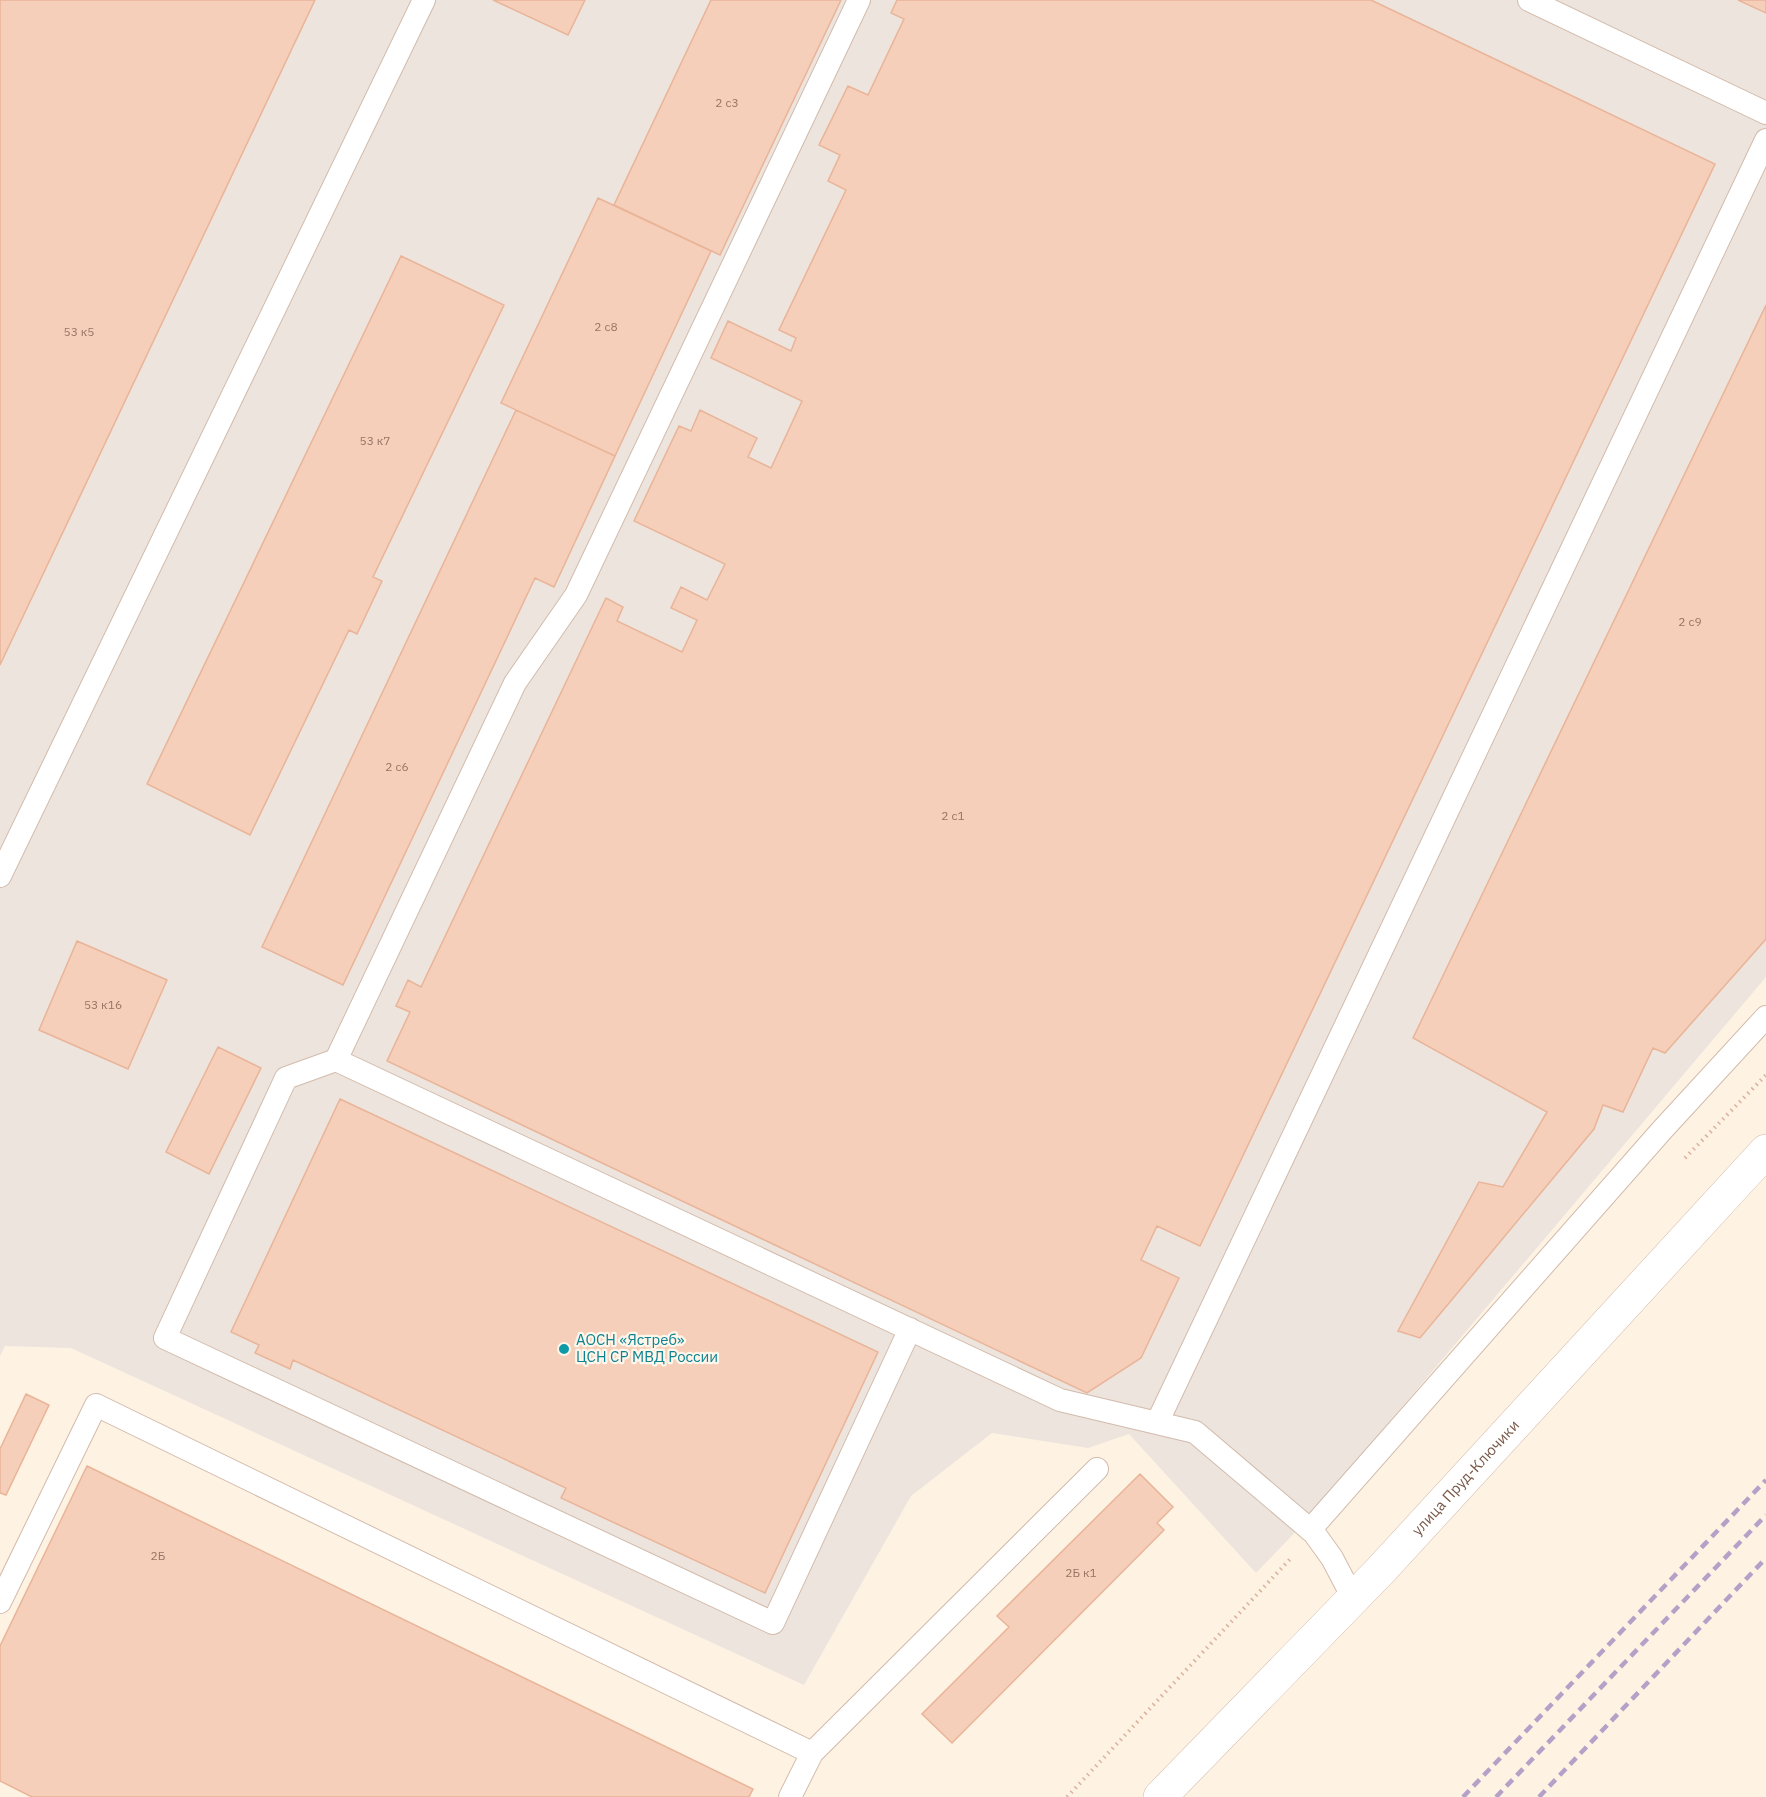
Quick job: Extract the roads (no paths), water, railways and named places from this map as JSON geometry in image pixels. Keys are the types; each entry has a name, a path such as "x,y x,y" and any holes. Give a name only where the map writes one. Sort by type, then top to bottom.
{"street":[{"name":"улица Пруд-Ключики","path":"1160,1797 1353,1598 1766,1151"}],"lane":[{"path":"0,876 424,0"},
{"path":"859,0 576,595 515,683 336,1060 286,1078 165,1338 772,1623 910,1329"},
{"path":"1529,0 1766,113"},
{"path":"1157,1423 1766,140"},
{"path":"1310,1530 1655,1138 1766,1017"},
{"path":"336,1060 1060,1400 1194,1432 1310,1530 1332,1557 1353,1598"},
{"path":"0,1602 96,1405 812,1753"},
{"path":"790,1797 812,1753 1097,1469"}],"railway":[{"path":"1463,1797 1766,1480"},
{"path":"1496,1797 1766,1515"},
{"path":"1539,1797 1766,1558"}],"place":[{"name":"АОСН «Ястреб» ЦСН СР МВД России","path":"564,1349"}]}
